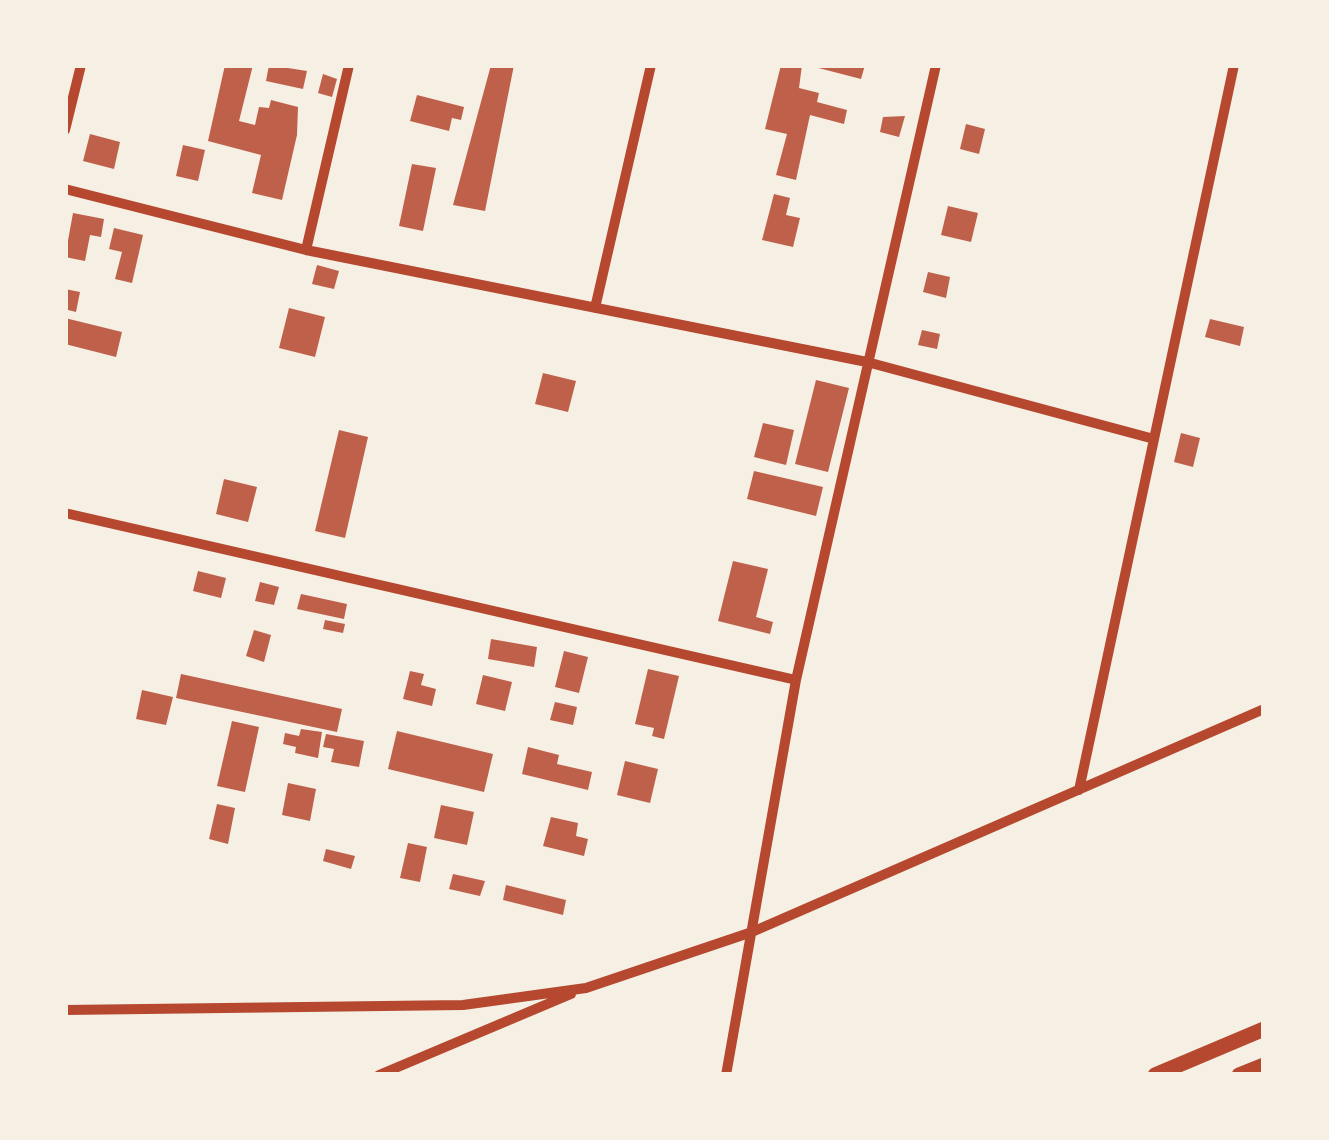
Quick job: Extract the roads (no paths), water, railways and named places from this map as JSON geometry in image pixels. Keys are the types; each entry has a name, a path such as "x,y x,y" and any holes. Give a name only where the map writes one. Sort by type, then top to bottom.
{"main road":[{"path":"1156,1075 1264,1029"},
{"path":"1239,1075 1264,1064"}],"street":[{"path":"65,130 81,65"},
{"path":"306,250 349,65"},
{"path":"594,308 651,65"},
{"path":"726,1075 796,680 936,65"},
{"path":"1079,790 1234,65"},
{"path":"65,189 306,250 868,362 1154,440"},
{"path":"65,513 796,680"},
{"path":"379,1075 586,988 752,932 1264,709"},
{"path":"65,1010 463,1005 586,988"}]}
